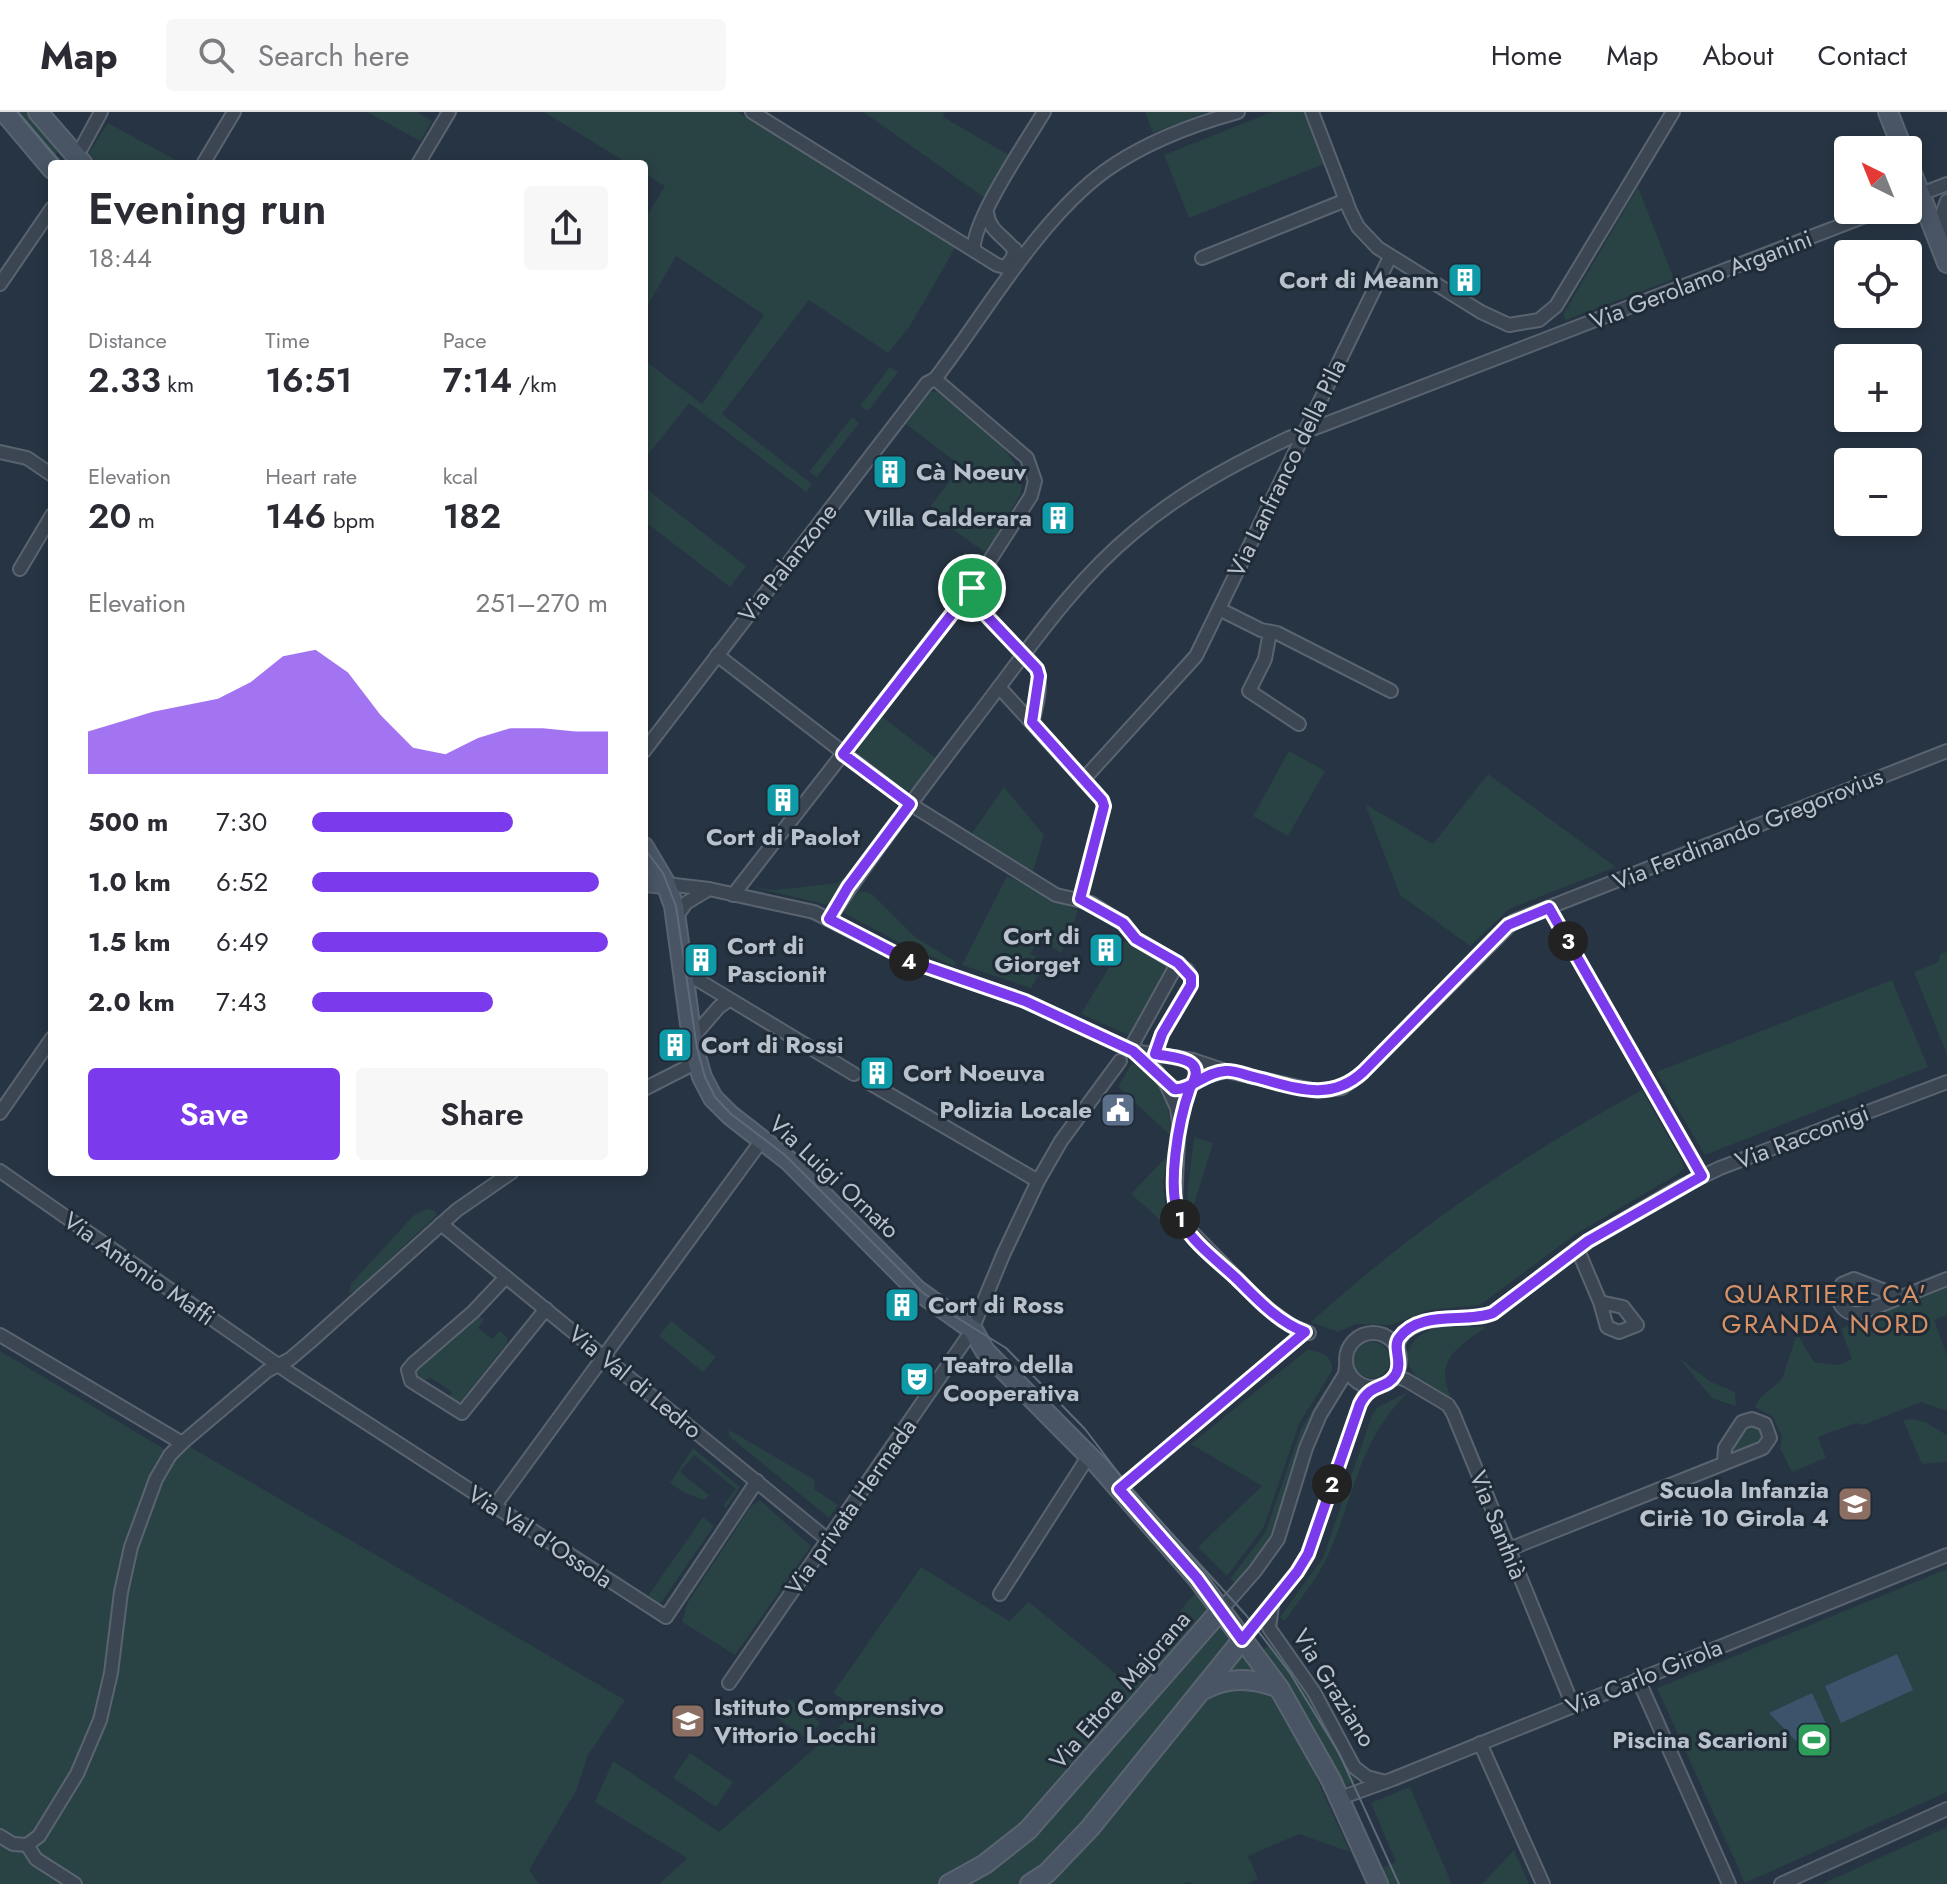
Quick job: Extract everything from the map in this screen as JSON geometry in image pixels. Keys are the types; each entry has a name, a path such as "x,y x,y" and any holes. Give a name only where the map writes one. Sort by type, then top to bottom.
{"main road":[{"path":"4,112 48,164"},
{"path":"38,112 73,160"},
{"path":"1888,112 1897,136"},
{"path":"1922,213 1947,263"},
{"name":"Via Luigi Ornato","path":"648,854 666,884 676,920 692,1038 708,1090 718,1104 789,1161 917,1290 973,1330"},
{"path":"648,882 666,884"},
{"name":"Via Graziano","path":"973,1330 985,1351 1119,1489 1197,1578 1279,1688 1340,1798 1378,1884"},
{"name":"Via Ettore Majorana","path":"949,1884 1000,1854 1040,1818 1220,1611"},
{"path":"1030,1884 1047,1873 1083,1837 1242,1640"},
{"path":"1199,1693 1218,1683 1245,1679 1279,1688"}],"street":[{"path":"75,160 101,112"},
{"path":"206,160 234,112"},
{"path":"420,160 449,112"},
{"path":"752,112 997,265 1005,267 1015,249"},
{"path":"974,249 975,234 1044,112"},
{"name":"Via Palanzone","path":"648,746 927,383 935,379 1016,267 1078,195 1103,172 1162,138 1238,112"},
{"path":"1312,112 1358,227 1369,240 1390,257 1481,312 1514,326 1539,320 1556,306 1673,112"},
{"path":"1922,194 1947,184"},
{"path":"1202,258 1346,200"},
{"path":"1947,201 1942,214 1947,232"},
{"path":"987,212 991,228 1015,249 1018,256 1016,267"},
{"path":"0,284 48,214"},
{"name":"Via Gerolamo Arganini","path":"829,919 848,887 1074,590 1156,514 1235,464 1303,434 1845,224"},
{"path":"960,241 985,226 991,228"},
{"path":"1015,249 1023,251 1032,248"},
{"name":"Via Lanfranco della Pila","path":"1083,780 1196,656 1390,257"},
{"path":"997,265 1003,285"},
{"name":"Via Gerolamo Arganini","path":"1556,306 1556,326 1566,333"},
{"path":"1514,326 1520,351"},
{"path":"733,895 972,588 1031,496 1035,481 1027,458 935,379"},
{"path":"0,452 27,458 48,472"},
{"path":"20,569 48,522"},
{"path":"972,588 983,612 1037,669 1039,676 1032,722"},
{"path":"1219,609 1391,691"},
{"path":"1270,632 1265,659 1249,691 1299,724"},
{"path":"717,655 910,804 1056,895 1080,899 1123,923 1136,939 1190,973 1192,980 1162,1034 1155,1054"},
{"path":"999,687 1102,800 1104,806 1080,899"},
{"name":"Via Ferdinando Gregorovius","path":"1132,1050 1182,1058 1317,1091 1345,1086 1369,1067 1508,925 1947,751"},
{"path":"666,884 709,889 814,912 912,962 1025,1001 1132,1050 1166,1083 1179,1090 1199,1078 1226,1071"},
{"path":"676,920 683,905 709,889"},
{"path":"1549,908 1702,1176"},
{"path":"1132,1050 1176,966"},
{"path":"683,971 854,1074"},
{"path":"692,1038 729,1000"},
{"path":"0,1113 48,1044"},
{"path":"1119,1489 1307,1333 1292,1326 1257,1299 1181,1221 1175,1199 1179,1123 1177,1108 1163,1072 1171,1060 1182,1058 1195,1068 1196,1076 1179,1123"},
{"name":"Via privata Hermada","path":"729,1683 973,1330 1003,1255 1038,1181 1061,1141 1120,1061"},
{"path":"648,1087 697,1062"},
{"path":"868,1082 1038,1181"},
{"name":"Via Racconigi","path":"1397,1348 1402,1335 1424,1322 1493,1313 1577,1248 1702,1176 1947,1082"},
{"path":"493,1508 762,1140"},
{"name":"Via Antonio Maffi","path":"0,1171 279,1366"},
{"path":"0,1836 13,1844 27,1845 39,1836 70,1786 100,1720 111,1673 121,1592 131,1547 156,1479 170,1455 267,1371 279,1366 310,1342 445,1220 506,1176"},
{"name":"Via Val di Ledro","path":"445,1220 506,1277 828,1540"},
{"path":"1577,1248 1600,1302"},
{"path":"506,1277 473,1312 414,1363 408,1370 411,1381 462,1413 546,1309"},
{"path":"1901,1297 1854,1279 1842,1284 1837,1297 1842,1307 1857,1314 1901,1297 1947,1279"},
{"path":"1242,1640 1308,1554 1366,1392 1391,1380 1399,1365 1397,1348 1386,1337 1371,1333 1351,1344 1346,1366 1357,1382 1374,1387"},
{"path":"0,1335 182,1443"},
{"name":"Via Val d'Ossola","path":"279,1366 493,1508 666,1617 757,1481"},
{"name":"Via Ettore Majorana","path":"1220,1611 1269,1554 1278,1539 1306,1448 1320,1415 1345,1374 1346,1366"},
{"name":"Via Santhià","path":"1391,1380 1397,1377 1406,1380 1452,1410 1573,1706"},
{"path":"1000,1594 1088,1457"},
{"path":"1507,1550 1724,1462"},
{"name":"Via Carlo Girola","path":"1340,1798 1947,1555"},
{"name":"Via Graziano","path":"1273,1601 1269,1628 1314,1692 1354,1767 1367,1777 1385,1782"},
{"path":"1638,1679 1729,1884"},
{"path":"1480,1743 1543,1884"},
{"path":"1781,1884 1947,1809"},
{"path":"27,1845 36,1859 75,1884"}],"green space":[{"path":"11,112 32,112 62,146 50,160"},
{"path":"367,112 418,112 432,121 420,141"},
{"path":"544,112 737,112 958,243 910,326 888,353 809,300 722,414 812,484 806,492 689,403 648,455 648,363 702,404 764,315 676,256 648,305 648,214 665,186 648,175 648,160 622,160"},
{"path":"863,112 945,112 943,117 1009,155 985,198"},
{"path":"1145,112 1207,112 1153,133"},
{"path":"1272,112 1303,112 1324,164 1189,218 1164,155"},
{"path":"108,123 176,160 95,160 89,153"},
{"path":"1638,187 1674,279 1566,320 1563,315"},
{"path":"890,367 898,372 868,411 860,406"},
{"path":"937,391 993,437 1016,467 1021,481 1020,495 986,553 927,511 961,466 906,424 930,392"},
{"path":"852,417 859,423 817,477 809,472"},
{"path":"648,490 746,566 730,587 648,524"},
{"path":"881,716 937,759 914,790 906,791 859,756 857,747"},
{"path":"1289,751 1325,771 1288,836 1253,816"},
{"path":"1488,774 1616,867 1509,909 1470,946 1400,895 1365,804 1433,844"},
{"path":"1004,787 1044,835 1033,872 971,835"},
{"path":"1007,876 1078,911 1061,953 1045,942 1030,954 1047,961 1031,988 962,965"},
{"path":"843,877 847,880 828,905 752,887 776,890 838,883"},
{"path":"861,891 872,894 915,937 956,962 954,966 906,946 844,913 852,897"},
{"path":"1125,941 1169,967 1131,1036 1081,1014"},
{"path":"1947,952 1947,1055 1914,972 1938,962 1941,954"},
{"path":"1892,980 1928,1067 1705,1155 1656,1072"},
{"path":"1132,1063 1159,1085 1167,1101 1170,1135 1118,1087"},
{"path":"1642,1090 1683,1163 1684,1168 1678,1174 1576,1234 1480,1305 1430,1310 1391,1325 1356,1324 1338,1332 1311,1322 1388,1256 1469,1196 1554,1141"},
{"path":"1194,1137 1213,1143 1192,1211 1187,1196"},
{"path":"1168,1155 1163,1182 1167,1226 1131,1194"},
{"path":"427,1209 435,1211 437,1215 353,1293 349,1292 351,1284 414,1215"},
{"path":"1947,1285 1947,1315 1934,1320 1947,1355 1947,1411 1921,1402 1863,1425 1856,1423 1818,1437 1826,1458 1792,1472 1780,1448 1782,1437 1773,1417 1755,1407 1760,1398 1782,1379 1797,1334 1814,1362 1838,1365 1852,1359 1841,1329"},
{"path":"475,1315 484,1319 478,1328 492,1339 500,1331 507,1337 507,1343 458,1405 448,1399 452,1392 430,1377 423,1382 417,1378 415,1371"},
{"path":"671,1321 716,1357 703,1372 659,1336"},
{"path":"1444,1327 1486,1327 1449,1359 1445,1378 1452,1400 1417,1378 1409,1365 1408,1356 1409,1349 1419,1336"},
{"path":"1372,1342 1385,1347 1390,1360 1385,1373 1372,1378 1359,1373 1354,1360 1359,1347"},
{"path":"1307,1350 1325,1355 1331,1362 1332,1371 1299,1424 1264,1527 1227,1576 1198,1547 1262,1486 1191,1444"},
{"path":"0,1351 176,1456 187,1445 625,1700 588,1755 576,1791 529,1870 539,1884 0,1884"},
{"path":"1678,1357 1709,1381 1735,1392 1736,1406 1712,1398"},
{"path":"1325,1389 1327,1392 1313,1416 1270,1538 1235,1583 1230,1579 1265,1533 1301,1429"},
{"path":"1408,1392 1378,1430 1360,1468 1325,1562 1285,1621 1280,1617 1323,1558 1372,1415 1378,1407"},
{"path":"1903,1420 1925,1422 1947,1435 1947,1462 1922,1464"},
{"path":"1750,1424 1763,1429 1764,1443 1730,1458 1737,1438"},
{"path":"729,1430 815,1480 814,1489 838,1505 829,1518 729,1436"},
{"path":"693,1448 740,1487 726,1508 723,1506 736,1489 694,1455 680,1472 709,1495 704,1500 670,1483"},
{"path":"760,1500 811,1546 735,1655 682,1622 688,1602 751,1506"},
{"path":"703,1517 714,1526 660,1604 648,1596"},
{"path":"921,1567 1009,1621 1029,1602 1126,1682 1198,1591 1278,1700 1350,1852 1299,1834 1248,1856 1258,1879 1247,1884 659,1884 687,1858 595,1802 613,1761 719,1832 848,1719 855,1707 833,1693"},
{"name":"Piscina Scarioni","path":"1947,1569 1947,1792 1745,1883 1657,1688"},
{"path":"1273,1643 1310,1695 1357,1775 1355,1782 1344,1787 1313,1725 1262,1650"},
{"path":"789,1699 820,1722 808,1740 776,1717"},
{"path":"690,1753 733,1782 716,1807 673,1778"},
{"path":"1410,1787 1452,1884 1385,1884 1381,1869 1396,1862 1371,1803"},
{"path":"1947,1827 1947,1884 1822,1884"},
{"path":"1514,1850 1529,1884 1482,1884"}],"water":[{"path":"1897,1654 1913,1690 1841,1723 1825,1686"},
{"path":"1812,1693 1828,1728 1797,1742 1769,1713"}],"tram line":[{"path":"18,112 59,160"},
{"path":"648,853 663,873 676,906 697,1048 705,1077 715,1097 731,1114 785,1155 922,1292 1006,1348 1085,1429 1126,1483 1246,1615 1290,1673 1339,1753 1399,1884"}],"place":[{"name":"Cort di Meann","path":"1465,280"},
{"name":"Cà Noeuv","path":"890,472"},
{"name":"Villa Calderara","path":"1058,518"},
{"name":"Cort di Paolot","path":"783,800"},
{"name":"Cort di Giorget","path":"1106,950"},
{"name":"Cort di Pascionit","path":"701,960"},
{"name":"Cort di Rossi","path":"675,1045"},
{"name":"Cort Noeuva","path":"877,1073"},
{"name":"Polizia Locale","path":"1118,1110"},
{"name":"Cort di Ross","path":"902,1305"},
{"name":"Teatro della Cooperativa","path":"917,1379"},
{"name":"Scuola Infanzia Ciriè 10 Girola 4","path":"1855,1504"},
{"name":"Istituto Comprensivo Vittorio Locchi","path":"688,1721"},
{"name":"Piscina Scarioni","path":"1814,1740"}],"district":[{"name":"QUARTIERE CA' GRANDA NORD","path":"1826,1309"}],"route":[{"path":"972,588 843,754 910,804 848,887 829,919 912,962 1025,1001 1133,1051 1174,1089 1185,1089 1189,1087 1192,1085 1199,1078 1226,1071 1324,1092 1345,1086 1363,1072 1508,925 1549,908 1702,1176 1588,1241 1493,1313 1429,1321 1412,1327 1400,1337 1396,1345 1399,1365 1396,1373 1384,1385 1368,1391 1360,1404 1308,1554 1242,1640 1197,1578 1119,1489 1305,1332 1283,1320 1257,1299 1181,1221 1175,1199 1179,1123 1185,1101 1190,1088 1192,1084 1194,1082 1195,1079 1196,1072 1189,1060 1155,1054 1162,1034 1192,980 1187,970 1136,939 1123,923 1080,899 1104,806 1102,800 1032,722 1037,701 1037,669 983,612 972,588"}]}
